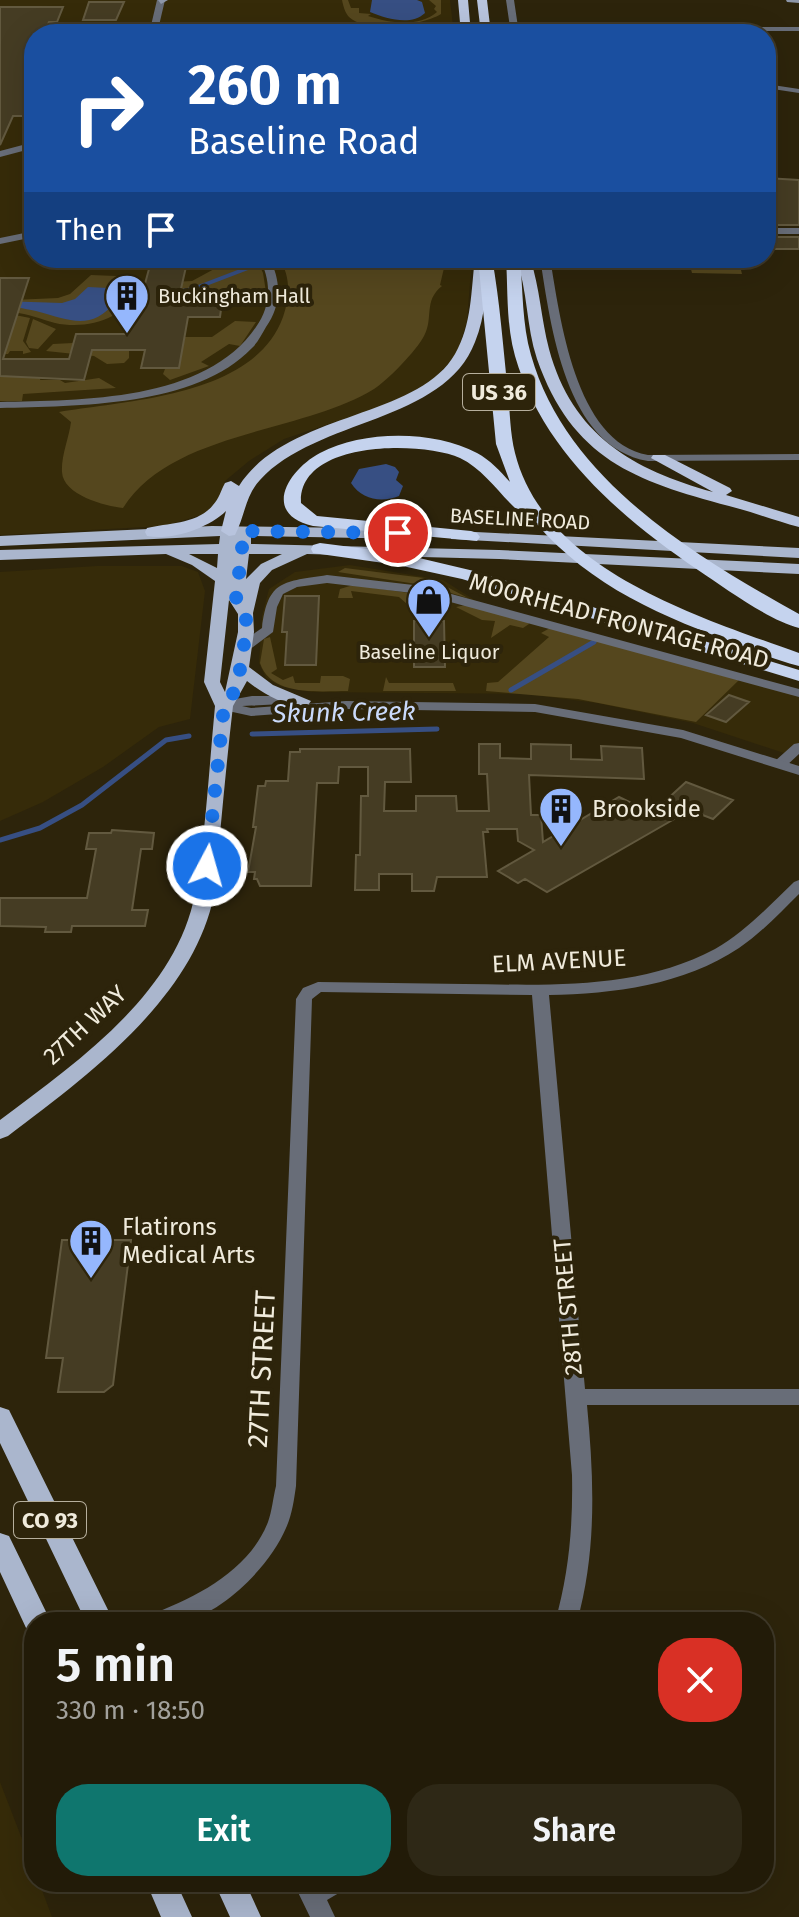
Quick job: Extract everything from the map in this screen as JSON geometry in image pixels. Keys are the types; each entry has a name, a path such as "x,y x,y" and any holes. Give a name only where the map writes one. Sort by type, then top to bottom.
{"highway":[{"path":"482,0 485,24"},
{"path":"461,2 464,24"},
{"path":"236,531 238,497 254,476 280,454 429,388 457,364 471,338 482,268"},
{"name":"US 36","path":"485,268 504,441 511,467 538,518 568,548 607,577 682,615 799,660"},
{"name":"US 36","path":"514,268 519,336 536,389 573,450 622,501 680,549 760,601 799,622"},
{"path":"525,268 544,357 566,406 589,438 616,460 662,483 799,522"},
{"path":"153,532 177,528 214,513 241,474 264,455 331,430"},
{"path":"471,537 313,521 300,516 293,507 293,489 312,464 338,451 378,444 426,445 447,448 475,459 538,518"},
{"path":"659,458 689,465 765,511"},
{"path":"320,549 407,561 467,575 799,677"}],"main road":[{"path":"790,0 799,1"},
{"name":"BASELINE ROAD","path":"0,541 153,532 236,531 471,537 799,553"},
{"name":"27TH WAY","path":"224,706 235,694 247,617 236,599 236,531"},
{"name":"27TH WAY","path":"0,1131 49,1094 138,1017 183,954 197,923 204,896 224,706 212,682 223,579 234,548"},
{"path":"142,549 182,556 223,579"},
{"name":"BASELINE ROAD","path":"0,555 142,549 320,549 799,569"},
{"path":"247,617 252,584 267,567 285,558 320,549"},
{"path":"241,669 267,689 302,701"},
{"name":"CO 93","path":"0,1417 95,1612"},
{"name":"CO 93","path":"0,1544 32,1612"},
{"path":"166,1892 177,1917"},
{"path":"234,1892 246,1917"}],"street":[{"path":"510,0 513,24"},
{"path":"156,24 162,1"},
{"path":"776,29 799,29"},
{"path":"776,88 799,91"},
{"path":"0,154 24,148"},
{"path":"776,232 798,233"},
{"path":"0,241 24,236"},
{"path":"0,405 67,403 142,393 172,386 227,362 245,351 259,334 270,312 272,280 268,268"},
{"path":"547,268 562,356 574,388 605,436 618,448 637,456 659,458"},
{"path":"689,465 799,457"},
{"name":"MOORHEAD FRONTAGE ROAD","path":"268,629 274,597 286,587 327,579 378,583 444,596 799,693"},
{"path":"244,647 268,629 247,617"},
{"path":"224,706 252,700 535,708 671,731 799,771"},
{"path":"224,706 251,712 346,705"},
{"path":"780,764 799,747"},
{"name":"ELM AVENUE","path":"306,1006 304,999 318,987 540,990 638,981 687,968 719,953 754,930 799,885"},
{"name":"28TH STREET","path":"540,990 576,1397 582,1538 569,1612"},
{"name":"27TH STREET","path":"184,1612 206,1602 237,1580 261,1554 277,1526 286,1486 306,1006"},
{"path":"576,1397 799,1397"}],"shaded area":[{"path":"0,0 450,0 453,24 24,24 24,268 471,268 467,321 457,354 435,378 386,405 284,439 225,481 221,501 211,512 164,526 0,535"},
{"path":"342,0 348,0 351,8 359,8 359,13 371,14 368,16 385,21 413,22 437,12 434,9 436,6 429,0 441,0 441,14 409,24 364,24 349,17"},
{"path":"216,268 261,268 266,292 254,292 253,304 263,306 221,302 135,302 133,309 127,309 135,284 192,281"},
{"path":"284,268 444,268 442,286 433,298 427,329 420,342 401,365 374,389 344,404 204,448 172,463 145,483 123,508 96,502 69,487 64,480 62,466 71,422 59,412 186,390 218,379 245,364 268,344 283,317 288,287"},
{"path":"691,268 740,268 742,274 692,273"},
{"path":"91,275 116,276 129,281 129,294 124,305 106,319 67,325 13,312 13,300 58,298 70,294"},
{"path":"10,314 30,318 23,341 31,352 10,351 2,354 17,317"},
{"path":"33,319 56,329 38,349 29,348 26,342"},
{"path":"235,321 256,322 240,346 229,344 201,362 209,366 170,380 163,374 165,369 179,368 185,337 212,337"},
{"path":"73,343 72,349 129,350 129,358 124,363 107,364 94,356 46,351 53,344"},
{"path":"0,376 41,376 40,380 65,383 99,378 116,388 23,394 22,401 0,401"},
{"path":"350,565 443,580 484,606 799,693 799,747 790,755 693,723 597,703 526,694 311,692 280,686 266,678 259,663 262,616 269,589 295,572"},
{"path":"97,566 182,566 198,572 205,591 190,719 159,727 103,767 43,802 0,821 0,572"},
{"path":"345,568 432,579 468,598 423,585 338,572"},
{"path":"353,585 423,595 407,604 399,597 351,591 353,598 338,598 340,589"},
{"path":"466,605 529,624 523,628 510,625 491,638 495,621 482,620 456,607"},
{"path":"550,628 739,680 696,722 578,699 486,691 487,683 498,682 549,637 541,633"},
{"path":"270,637 277,669 271,673 283,680 293,676 295,683 320,683 321,676 343,676 350,679 348,691 298,690 274,682 260,663 264,639"},
{"path":"386,677 389,683 453,683 456,691 383,691"},
{"path":"0,1782 24,1844 24,1892 43,1892 52,1917 0,1917"}],"water":[{"path":"372,0 417,0 422,2 425,13 413,19 391,19 370,12"},
{"path":"88,287 129,289 127,299 116,301 98,317 79,321 0,301 62,303 75,299"},
{"path":"386,464 399,472 396,480 403,486 399,496 373,498 361,493 351,483 359,469"}],"building":[{"path":"89,2 124,2 116,20 83,20"},
{"path":"0,7 63,7 57,22 24,24 24,116 13,116 0,145"},
{"path":"776,179 799,180 799,225 776,225"},
{"path":"776,237 799,237 799,249 776,249"},
{"path":"149,268 186,268 178,302 222,302 220,317 188,317 179,368 141,368 145,350 92,350 84,380 0,376 0,278 29,278 3,359 69,359 76,334 128,334 135,302 140,302"},
{"path":"285,596 319,596 316,665 285,665 287,632 282,632"},
{"name":"Baseline Liquor","path":"414,621 444,621 445,667 414,667"},
{"path":"729,695 749,702 726,722 706,715"},
{"path":"479,744 500,744 500,758 531,759 531,744 571,745 571,759 602,760 601,746 642,748 644,779 529,775 531,815 541,815 543,842 619,797 652,813 686,782 733,800 713,819 690,810 547,892 525,879 518,883 498,871 534,850 518,841 517,829 487,829 488,832 483,832 487,877 437,877 434,891 412,891 412,874 379,874 379,890 355,890 356,855 360,855 361,796 368,796 368,767 339,767 338,783 317,783 311,886 260,886 254,879 255,872 248,872 256,827 253,827 258,786 265,786 266,781 288,781 290,752 300,752 300,749 410,749 411,782 385,782 384,811 416,811 416,796 456,796 457,811 489,811 487,774 479,774"},
{"path":"112,830 154,833 152,849 141,849 132,910 148,910 145,926 72,926 71,932 45,932 46,927 0,926 0,898 87,898 96,849 86,849 89,833 111,833"},
{"name":"Flatirons Medical Arts","path":"62,1240 131,1240 113,1385 104,1392 58,1392 63,1358 46,1358"}],"waterway":[{"path":"172,293 193,289 248,268"},
{"path":"128,293 149,294"},
{"name":"Skunk Creek","path":"511,690 594,642"},
{"name":"Skunk Creek","path":"252,734 437,729"},
{"name":"Skunk Creek","path":"0,840 40,828 82,805 166,740 189,736"}],"place":[{"name":"Buckingham Hall","path":"127,335"},
{"name":"Baseline Liquor","path":"429,639"},
{"name":"Brookside","path":"561,848"},
{"name":"Flatirons Medical Arts","path":"91,1280"}],"route":[{"path":"207,866 224,706 237,688 246,632 246,614 236,599 244,531 398,533"}]}
